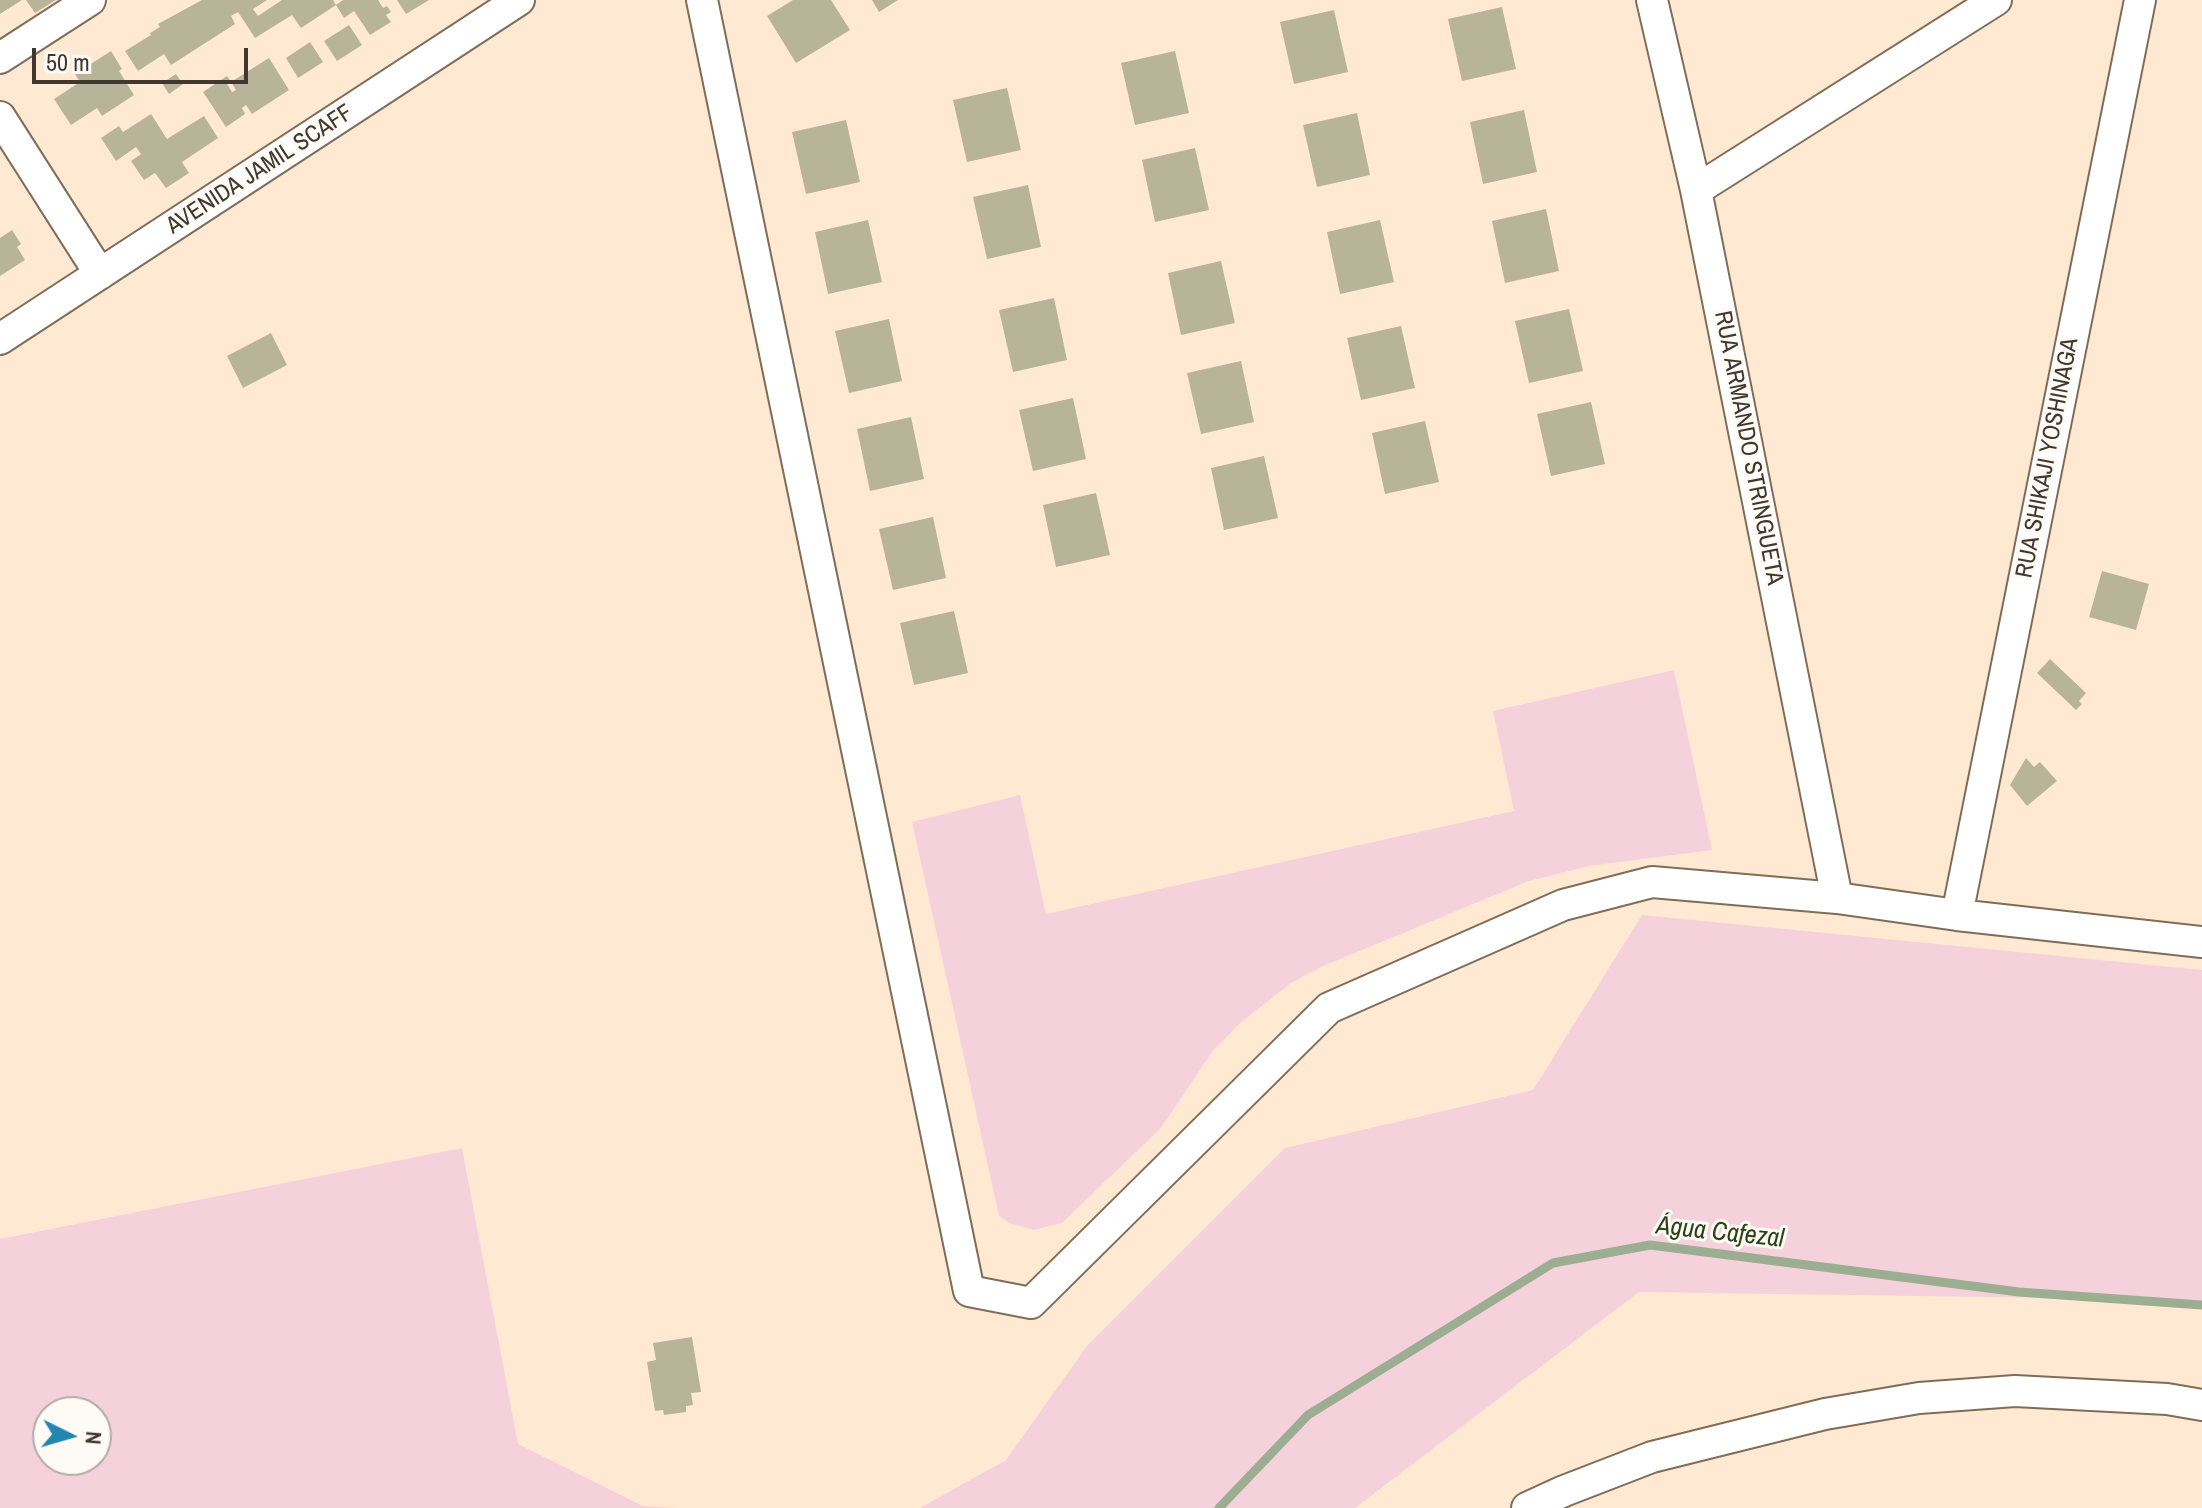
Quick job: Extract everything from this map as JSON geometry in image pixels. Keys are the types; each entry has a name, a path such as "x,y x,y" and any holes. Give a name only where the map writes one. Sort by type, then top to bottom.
{"street":[{"path":"0,58 90,0"},
{"name":"AVENIDA JAMIL SCAFF","path":"0,339 519,0"},
{"path":"702,0 969,1291 1031,1303 1329,1008 1563,905 1652,882 1837,898 1957,915 2200,933"},
{"name":"RUA ARMANDO STRINGUETA","path":"1652,0 1696,190 1837,898"},
{"path":"1696,190 1996,0"},
{"name":"RUA SHIKAJI YOSHINAGA","path":"1957,915 2140,0"},
{"path":"0,117 100,274"},
{"path":"1527,1508 1652,1457 1825,1414 1919,1398 2015,1391 2167,1399 2202,1405"}],"shaded area":[{"path":"1674,670 1712,850 1589,866 1529,881 1321,967 1291,983 1239,1024 1212,1052 1161,1128 1062,1223 1034,1230 1009,1223 999,1216 912,822 1020,795 1046,914 1514,811 1493,711"},
{"path":"1642,915 2202,970 2202,1305 2124,1299 1639,1292 1355,1508 920,1508 1006,1460 1087,1346 1285,1148 1533,1090"},
{"path":"462,1148 518,1444 643,1506 677,1508 0,1508 0,1239"}],"building":[{"path":"0,0 22,0 0,14"},
{"path":"26,0 56,0 35,13"},
{"path":"202,0 267,0 253,9 258,16 282,0 333,0 336,5 301,28 292,15 255,38 238,12 231,16 235,24 171,65 164,54 138,71 125,51 151,35 160,27 158,24"},
{"path":"343,0 378,0 383,8 387,6 391,12 386,15 391,22 370,35 354,11 344,18 336,5"},
{"path":"397,0 429,0 406,14"},
{"path":"793,0 831,0 850,30 796,63 767,16"},
{"path":"872,0 898,0 879,12"},
{"path":"1502,7 1516,69 1462,81 1448,19"},
{"path":"1334,10 1348,72 1294,84 1280,22"},
{"path":"349,25 362,45 337,61 324,41"},
{"path":"310,42 323,62 298,78 286,58"},
{"path":"111,51 134,95 102,116 97,108 71,125 54,99 80,82 75,74"},
{"path":"1175,51 1189,113 1135,125 1121,63"},
{"path":"269,58 289,90 252,114 246,105 242,108 245,114 226,127 203,92 227,76 231,82","holes":["231,82 236,90 232,92 227,84"]},
{"path":"176,74 183,84 169,94 162,83"},
{"path":"1007,88 1021,150 967,162 953,100"},
{"path":"1524,110 1537,172 1483,184 1470,122"},
{"path":"1357,113 1370,175 1317,187 1303,125"},
{"path":"151,114 167,139 204,116 218,138 182,162 189,173 166,188 155,173 144,180 131,161 141,154 136,147 116,161 101,138 119,126 123,132"},
{"path":"846,120 860,182 806,194 792,132"},
{"path":"1195,148 1209,210 1155,222 1142,160"},
{"path":"1028,185 1041,247 987,259 973,197"},
{"path":"1546,209 1559,271 1505,283 1492,221"},
{"path":"868,220 882,282 828,294 815,232"},
{"path":"1380,220 1394,282 1340,294 1327,232"},
{"path":"12,230 21,244 17,247 25,260 0,276 0,238"},
{"path":"1221,261 1235,323 1181,335 1168,273"},
{"path":"1054,298 1067,360 1013,372 999,310"},
{"path":"1569,309 1583,371 1529,383 1515,321"},
{"path":"889,319 902,381 849,393 835,331"},
{"path":"1401,326 1415,388 1361,400 1347,338"},
{"path":"271,333 287,365 243,388 227,356"},
{"path":"1241,361 1254,422 1201,434 1187,373"},
{"path":"1073,398 1086,459 1033,471 1019,410"},
{"path":"1591,402 1605,464 1551,476 1537,414"},
{"path":"911,417 924,479 870,491 857,429"},
{"path":"1425,421 1439,482 1385,494 1372,433"},
{"path":"1264,456 1278,518 1224,530 1211,468"},
{"path":"1096,493 1110,555 1056,567 1043,505"},
{"path":"933,517 946,578 893,590 879,529"},
{"path":"2102,571 2149,584 2136,630 2089,617"},
{"path":"954,611 968,673 914,685 900,623"},
{"path":"2050,659 2086,693 2076,710 2037,673"},
{"path":"2026,758 2034,767 2040,762 2057,781 2027,806 2010,785"},
{"path":"692,1337 701,1392 691,1393 693,1405 686,1406 686,1412 664,1415 663,1410 655,1411 647,1362 656,1360 653,1343"}],"waterway":[{"name":"Água Cafezal","path":"1219,1508 1308,1415 1553,1263 1650,1245 2019,1292 2202,1305"}]}
